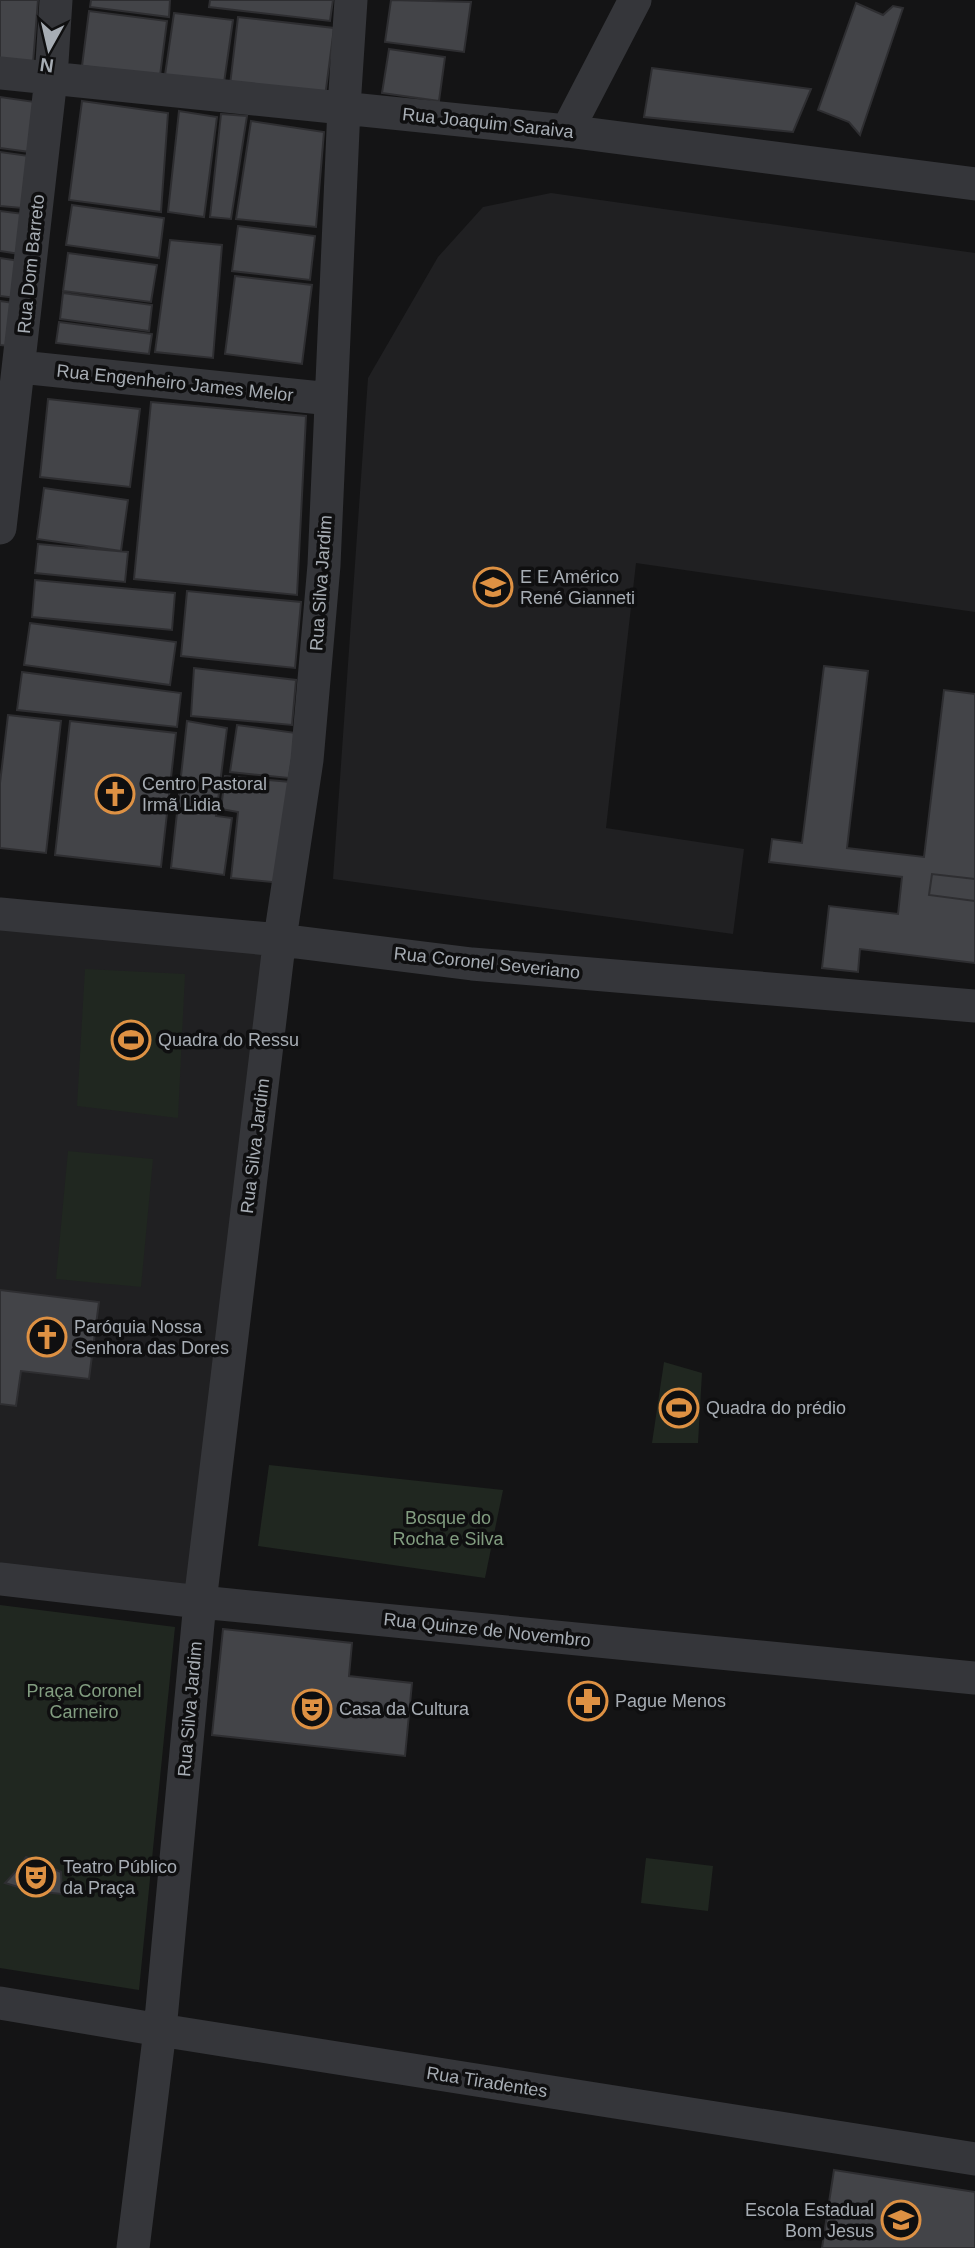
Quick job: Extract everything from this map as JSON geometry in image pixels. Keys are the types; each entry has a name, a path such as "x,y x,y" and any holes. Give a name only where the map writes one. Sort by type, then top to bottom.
{"street":[{"name":"Rua Dom Barreto","path":"0,528 51,78 56,0"},
{"name":"Rua Silva Jardim","path":"133,2248 160,2030 200,1602 280,940 307,760 324,565 351,0"},
{"path":"567,131 635,0"},
{"name":"Rua Joaquim Saraiva","path":"0,73 567,131 975,184"},
{"name":"Rua Engenheiro James Melor","path":"20,367 331,399"},
{"name":"Rua Coronel Severiano","path":"0,914 280,940 472,964 975,1006"},
{"name":"Rua Quinze de Novembro","path":"0,1579 200,1602 975,1678"},
{"name":"Rua Tiradentes","path":"0,2003 975,2159"}],"shaded area":[{"name":"E E Américo René Gianneti","path":"551,193 975,253 975,612 636,563 606,828 744,849 733,934 333,879 368,378 438,257 483,207"},
{"path":"0,927 266,954 191,1586 0,1566"}],"green space":[{"name":"Quadra do Ressu","path":"85,969 185,974 178,1118 77,1106"},
{"path":"68,1151 153,1159 141,1287 56,1279"},
{"name":"Quadra do prédio","path":"664,1362 702,1373 698,1443 652,1443"},
{"name":"Bosque do Rocha e Silva","path":"269,1465 503,1490 485,1578 258,1546"},
{"name":"Praça Coronel Carneiro","path":"0,1605 175,1627 139,1990 0,1968"},
{"path":"646,1858 713,1866 708,1911 641,1903"}],"building":[{"path":"0,0 38,0 33,63 0,60"},
{"path":"91,0 170,0 169,17 90,7"},
{"path":"210,0 333,0 330,21 209,7"},
{"path":"391,0 471,2 464,52 385,42"},
{"path":"856,3 883,15 893,6 903,8 860,135 849,122 818,110"},
{"path":"89,11 167,21 160,76 82,66"},
{"path":"174,13 233,20 224,83 165,75"},
{"path":"238,17 334,28 325,97 230,85"},
{"path":"389,49 445,57 439,101 382,93"},
{"path":"652,68 811,89 793,132 644,117"},
{"path":"0,97 35,102 30,152 0,148"},
{"path":"82,101 168,113 161,212 69,200"},
{"path":"179,111 217,117 204,217 168,212"},
{"path":"221,114 247,116 231,219 210,217"},
{"path":"251,121 324,132 316,227 236,219"},
{"path":"0,152 29,156 22,208 0,206"},
{"path":"72,205 164,218 159,258 66,245"},
{"path":"0,211 24,214 20,254 0,251"},
{"path":"238,226 315,236 310,280 232,271"},
{"path":"170,240 222,245 213,358 155,352"},
{"path":"68,253 157,265 151,302 63,291"},
{"path":"0,258 20,261 16,298 0,296"},
{"path":"235,276 312,285 302,364 225,354"},
{"path":"63,293 152,305 149,331 60,319"},
{"path":"0,301 14,303 8,346 0,345"},
{"path":"59,322 152,334 149,354 56,343"},
{"path":"48,399 140,409 130,487 40,477"},
{"path":"151,402 306,416 297,595 134,579"},
{"path":"44,488 128,500 121,551 37,539"},
{"path":"38,544 128,552 125,582 35,573"},
{"path":"35,580 175,593 172,630 32,617"},
{"path":"187,591 301,602 295,668 181,656"},
{"path":"30,623 176,642 170,685 24,665"},
{"path":"824,666 868,671 847,848 924,857 944,690 975,694 975,879 932,874 929,895 975,901 975,963 860,949 858,972 822,968 829,906 898,914 902,877 769,862 772,839 802,843"},
{"path":"824,666 868,671 847,848 924,857 944,690 975,694 975,879 932,874 929,895 975,901 975,963 860,949 858,972 822,968 829,906 898,914 902,877 769,862 772,839 802,843"},
{"path":"824,666 868,671 847,848 924,857 944,690 975,694 975,963 860,949 858,972 822,968 829,906 898,914 902,877 769,862 772,839 802,843"},
{"path":"194,668 296,680 292,725 191,716"},
{"path":"22,672 181,693 177,727 17,710"},
{"path":"8,715 61,721 46,853 0,848 0,783"},
{"name":"Centro Pastoral Irmã Lidia","path":"70,721 176,733 161,867 55,855"},
{"path":"187,721 227,728 216,816 232,818 224,875 171,868"},
{"path":"237,725 296,733 289,778 230,772"},
{"path":"225,776 291,782 282,883 231,878 238,812 221,809"},
{"name":"Paróquia Nossa Senhora das Dores","path":"0,1290 99,1302 89,1379 21,1371 16,1406 0,1404"},
{"name":"Casa da Cultura","path":"223,1629 352,1643 349,1676 412,1683 405,1756 212,1735"},
{"name":"Teatro Público da Praça","path":"26,1857 61,1872 62,1894 31,1891 5,1883"},
{"name":"Escola Estadual Bom Jesus","path":"834,2170 975,2192 975,2248 822,2248"}],"place":[{"name":"E E Américo René Gianneti","path":"493,587"},
{"name":"Centro Pastoral Irmã Lidia","path":"115,794"},
{"name":"Quadra do Ressu","path":"131,1040"},
{"name":"Paróquia Nossa Senhora das Dores","path":"47,1337"},
{"name":"Quadra do prédio","path":"679,1408"},
{"name":"Pague Menos","path":"588,1701"},
{"name":"Casa da Cultura","path":"312,1709"},
{"name":"Teatro Público da Praça","path":"36,1877"},
{"name":"Escola Estadual Bom Jesus","path":"901,2220"}]}
